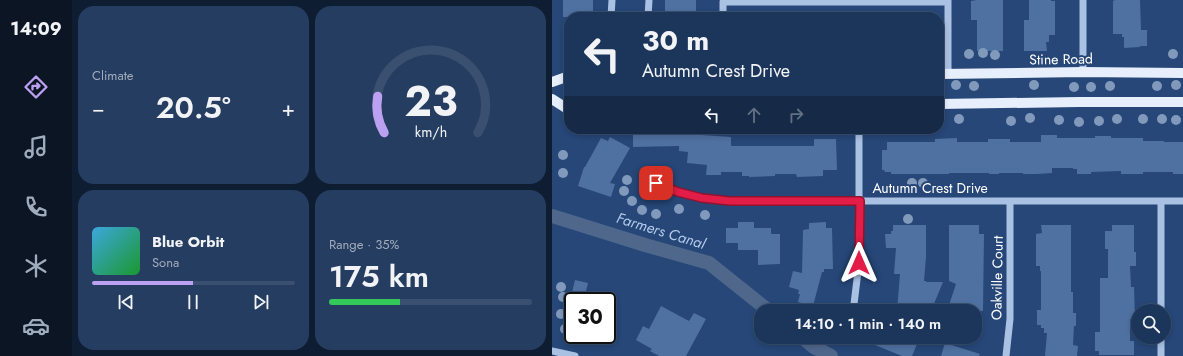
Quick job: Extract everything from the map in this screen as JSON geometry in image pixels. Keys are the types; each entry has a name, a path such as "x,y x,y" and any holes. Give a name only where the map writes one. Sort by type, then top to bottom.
{"main road":[{"name":"Stine Road","path":"944,74 1083,72 1183,73"},
{"path":"552,82 564,78"},
{"path":"552,99 564,107"},
{"path":"944,104 1183,102"}],"street":[{"path":"611,12 612,0"},
{"path":"648,12 649,0"},
{"path":"1083,0 1083,72"},
{"path":"723,12 723,2 948,1 944,74"},
{"path":"854,304 859,263 859,134"},
{"name":"Autumn Crest Drive","path":"656,183 678,192 702,198 730,201 1183,201"},
{"name":"Oakville Court","path":"1006,356 1010,318 1010,201"},
{"path":"1161,201 1161,304"},
{"path":"1161,344 1161,356"},
{"path":"552,351 575,356"}],"building":[{"path":"563,0 593,0 593,12 564,12 563,17"},
{"path":"665,0 696,0 696,12 665,12"},
{"path":"1003,0 1003,51 977,51 977,20 971,20 971,1"},
{"path":"1029,0 1055,1 1055,35 1049,35 1049,42 1046,42 1047,51 1024,51 1024,20 1029,20"},
{"path":"1140,0 1141,30 1147,30 1147,46 1124,48 1124,37 1122,37 1122,34 1113,34 1113,1"},
{"path":"633,134 687,134 731,137 731,146 814,146 814,139 836,139 837,170 823,170 823,176 797,177 796,174 775,174 775,176 749,177 742,176 742,172 721,172 721,175 706,175 707,165 687,163 688,152 679,151 679,146 633,147"},
{"path":"1041,135 1057,135 1057,138 1095,138 1095,136 1111,136 1111,138 1143,138 1143,141 1183,142 1183,174 1173,174 1173,172 1143,172 1143,174 1121,174 1121,171 1077,174 1077,169 1073,168 1052,168 1052,173 1037,174 891,174 891,172 885,172 882,170 882,150 887,150 887,142 935,142 935,139 957,138 957,142 988,142 988,139 1010,139 1010,142 1041,142"},
{"path":"610,137 630,148 610,183 615,184 611,197 578,186 584,167 601,138 608,141"},
{"path":"738,222 754,222 754,228 771,228 771,234 780,234 780,264 758,265 758,250 738,250 738,243 726,243 726,228 738,228"},
{"path":"826,222 826,228 832,228 833,269 824,269 824,272 822,272 814,304 798,302 800,294 798,294 799,290 789,287 793,271 802,273 803,230 809,229 809,223"},
{"path":"893,225 926,225 924,281 943,282 934,304 898,304 900,274 894,274 896,248 886,248 885,234 891,234 891,231 893,231"},
{"path":"949,225 979,225 979,234 984,234 983,311 982,304 949,304 956,284 949,281"},
{"path":"1041,225 1071,225 1071,292 1073,292 1073,313 1076,313 1076,326 1074,326 1073,345 1078,346 1077,356 1045,356 1047,333 1044,333 1044,328 1041,328 1041,325 1037,325 1037,310 1041,310 1041,271 1040,266 1036,266 1036,234 1042,233"},
{"path":"1112,225 1134,225 1134,252 1136,252 1136,266 1130,266 1131,287 1134,287 1135,304 1131,304 1130,341 1131,344 1134,344 1134,355 1099,355 1099,351 1095,351 1095,332 1100,332 1100,278 1108,278 1108,249 1105,249 1105,231 1112,231"},
{"path":"575,280 588,283 586,291 590,292 572,292"},
{"path":"661,306 689,321 694,313 706,319 686,356 659,356 650,351 652,349 636,340 643,326 649,329"},
{"path":"917,344 912,356 902,356 875,345"},
{"path":"945,344 980,354 979,356 941,356"}],"waterway":[{"name":"Farmers Canal","path":"552,216 709,263 760,304"},
{"name":"Farmers Canal","path":"810,344 831,356"}],"route":[{"path":"656,183 678,192 702,198 730,201 860,201 859,263"}]}
